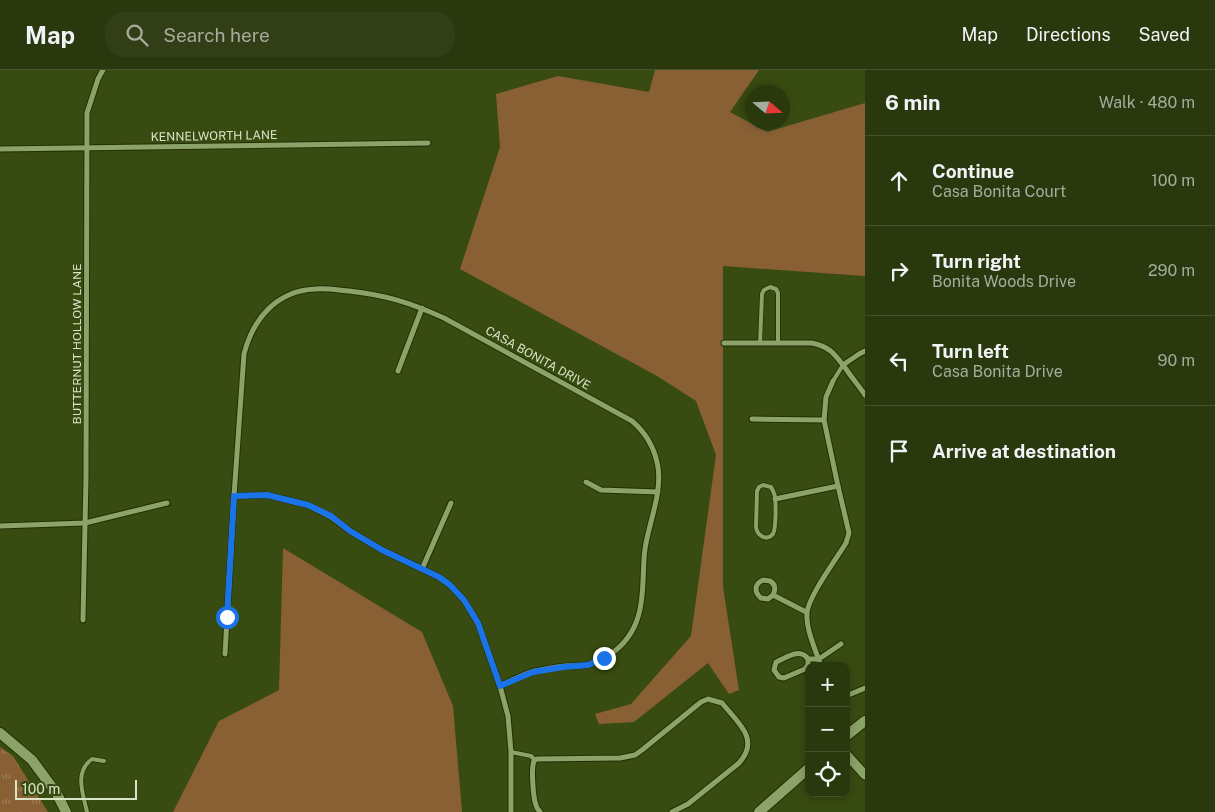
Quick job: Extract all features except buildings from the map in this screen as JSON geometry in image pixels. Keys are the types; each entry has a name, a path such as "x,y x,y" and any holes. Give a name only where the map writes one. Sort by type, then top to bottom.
{"main road":[{"path":"850,733 865,720"},
{"path":"0,733 32,760 57,794 66,812"},
{"path":"759,812 805,772"}],"street":[{"name":"BUTTERNUT HOLLOW LANE","path":"83,620 87,114 98,79 103,70"},
{"name":"KENNELWORTH LANE","path":"0,149 428,143"},
{"name":"CASA BONITA DRIVE","path":"225,654 244,354 249,335 265,311 289,295 307,289 317,288 373,294 422,308 451,322 632,421 644,434 653,450 658,467 659,484 645,549 641,608 635,626 624,642 612,654 603,659 588,665 533,672 500,686"},
{"path":"398,371 422,308"},
{"path":"724,343 818,344 836,354 865,395"},
{"path":"843,365 865,351"},
{"path":"820,662 807,625 806,612 810,600 846,543 849,533 824,420 826,397 833,382"},
{"path":"752,419 824,420"},
{"path":"586,482 601,490 658,492"},
{"path":"775,499 838,486"},
{"path":"234,496 267,495 308,505 331,516 350,531 382,550 439,577 450,585 464,600 478,623 500,686 508,716 511,752 511,812"},
{"path":"0,526 85,523 167,503"},
{"path":"422,568 451,503"},
{"path":"773,595 806,612"},
{"path":"808,659 808,665 805,669 784,678 779,677 775,673 774,667 776,662 799,653 808,659 819,659 841,644"},
{"path":"850,694 865,688"},
{"path":"540,812 534,795 532,767 535,760 553,758 620,758 635,755 701,702 708,699 722,703 746,733 748,744 745,757 688,804 672,812"},
{"path":"850,758 865,775"}],"lane":[{"path":"760,343 762,294 766,288 770,287 776,289 778,293 778,343"},
{"path":"833,382 843,365"},
{"path":"759,487 771,487 774,491 775,499 774,532 768,537 762,537 756,530 757,491 759,487"},
{"path":"511,752 531,756 535,760"},
{"path":"87,812 81,775 86,763 92,759 104,761"}],"green space":[{"path":"655,70 759,70 749,85 745,85 745,90 730,112 745,120 745,130 763,130 767,132 790,130 790,125 865,103 865,276 723,266 723,587 739,690 729,694 708,663 634,722 599,724 595,714 631,704 691,636 716,455 696,401 657,376 460,269 500,147 496,94 558,76 649,92"},
{"path":"283,548 422,632 453,706 462,812 173,812 219,721 279,690"},
{"path":"0,747 13,756 48,812 0,812"}],"route":[{"path":"227,617 234,496 267,495 308,505 331,516 350,531 382,550 422,568 450,585 464,600 478,623 500,686 533,672 588,665 604,658"}]}
